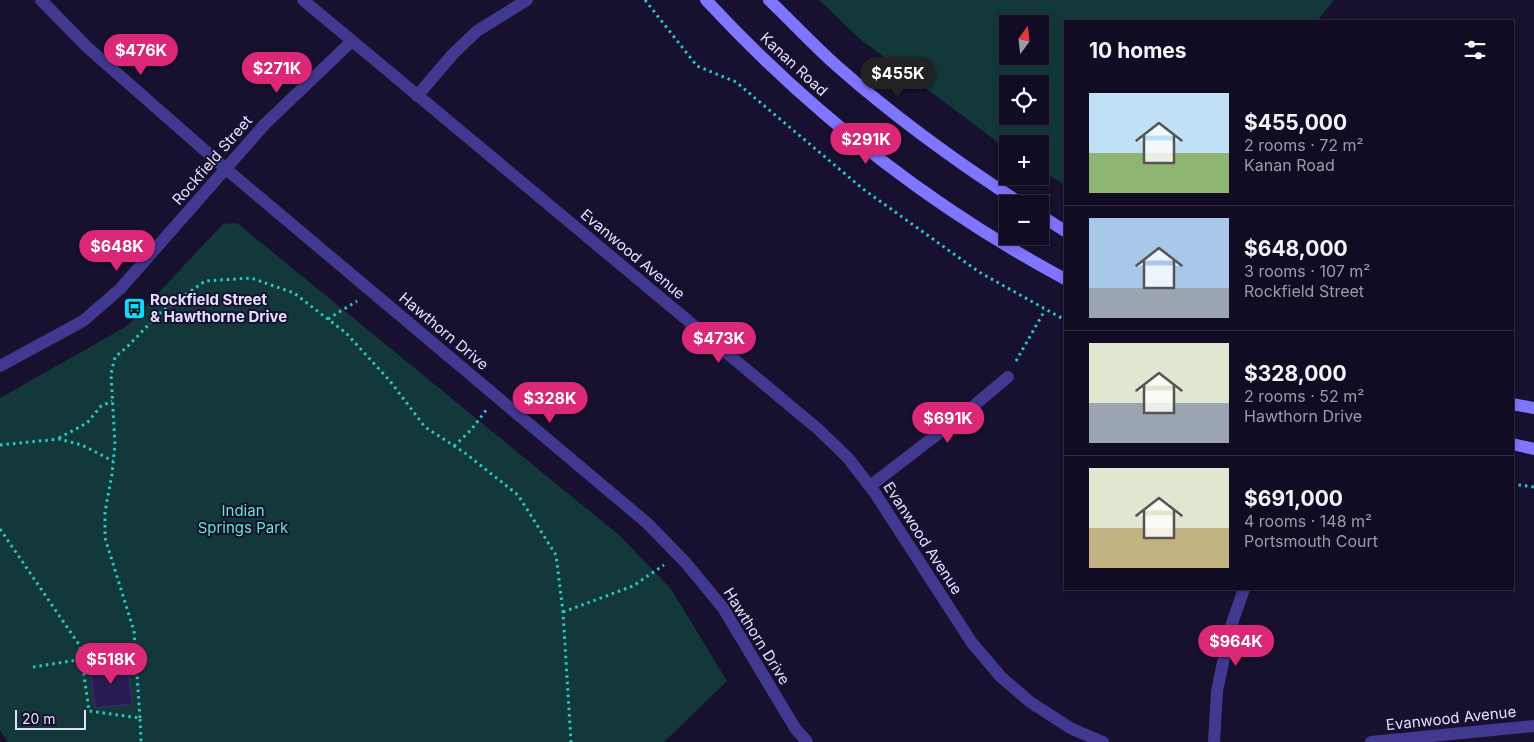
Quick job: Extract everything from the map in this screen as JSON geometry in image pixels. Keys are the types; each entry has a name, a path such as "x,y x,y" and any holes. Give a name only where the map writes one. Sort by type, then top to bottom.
{"main road":[{"name":"Kanan Road","path":"706,0 734,30 809,102 879,158 959,215 1064,278"},
{"name":"Kanan Road","path":"769,0 837,66 905,122 982,179 1008,195"},
{"path":"1049,221 1064,230"},
{"path":"1514,404 1534,408"},
{"path":"1514,444 1534,449"}],"street":[{"name":"Hawthorn Drive","path":"41,0 87,47 226,169 647,523 677,554 723,608 795,728 807,742"},
{"name":"Evanwood Avenue","path":"303,0 818,429 848,458 870,486 972,643 1002,677 1030,702 1072,729 1103,742"},
{"path":"417,96 452,54 477,30 527,0"},
{"name":"Rockfield Street","path":"0,366 83,321 112,295 265,124 352,42"},
{"path":"870,486 965,413 1008,377"},
{"path":"1214,742 1217,691 1230,629 1244,590"},
{"name":"Evanwood Avenue","path":"1371,742 1534,726"}],"path":[{"path":"645,0 697,66 736,82 863,189 979,272 1064,320"},
{"path":"141,742 134,632 105,538 105,512 114,444 111,374 114,357 126,348 160,313 205,281 251,278 294,293 346,333 390,380 425,427 454,446 518,495 556,555 563,612 571,742"},
{"path":"328,319 353,305 370,290"},
{"path":"1008,377 1045,310"},
{"path":"454,446 471,430 496,396"},
{"path":"59,439 87,423 101,406 112,401"},
{"path":"0,445 59,439 82,445 113,461"},
{"path":"1514,484 1534,487"},
{"path":"0,529 80,646 89,711 140,718"},
{"path":"563,612 633,586 661,568 677,554"},
{"path":"33,667 135,651"}],"green space":[{"path":"819,0 1334,0 1318,20 1064,20 1064,184 1049,175 1049,135 999,135 999,143 860,39"},
{"name":"Indian Springs Park","path":"237,223 620,536 671,589 727,681 664,742 8,742 0,730 0,398 127,326 223,224"}],"building":[{"path":"127,662 132,704 95,708 90,666"}],"place":[{"name":"Rockfield Street & Hawthorne Drive","path":"134,308"}]}
